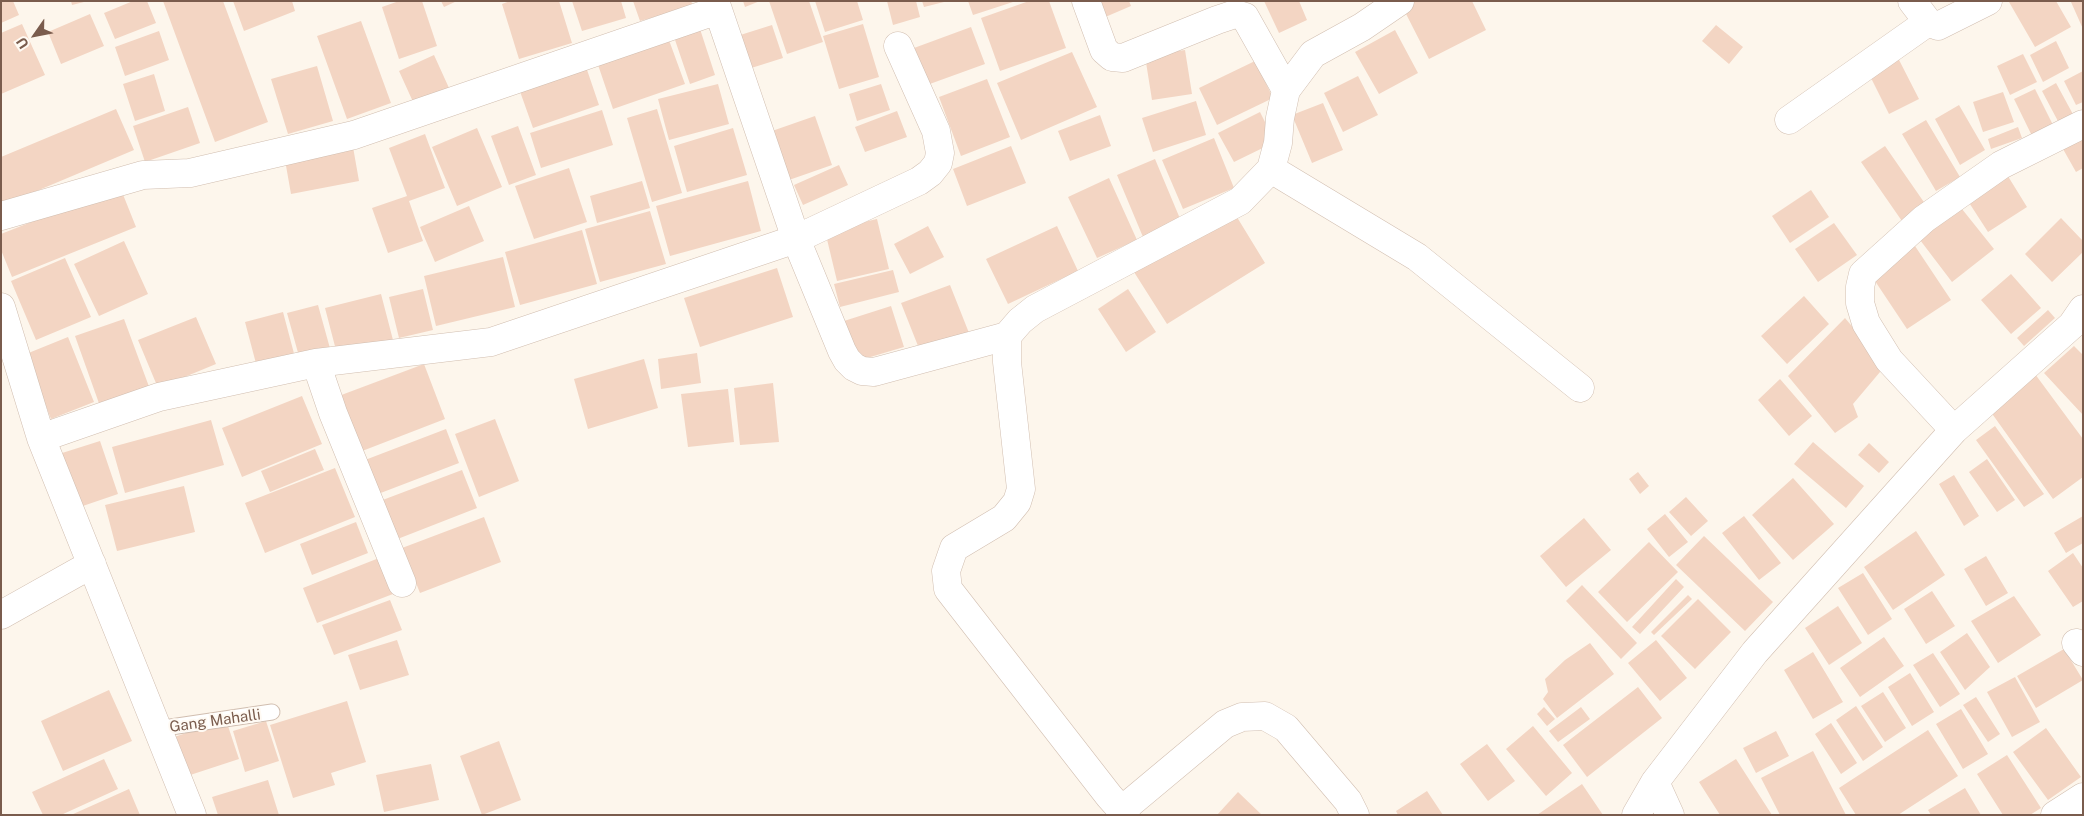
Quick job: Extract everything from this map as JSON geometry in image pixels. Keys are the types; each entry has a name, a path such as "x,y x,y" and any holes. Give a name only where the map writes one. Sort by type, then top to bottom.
{"street":[{"path":"1086,1 1104,50 1112,57 1123,58 1235,14 1245,17 1286,90"},
{"path":"1,216 143,175 190,173 354,135 717,6 796,238 842,351 854,367 862,371 874,372 1008,336 1020,321 1035,309 1240,201 1271,169 1278,142 1280,118 1286,90 1313,54 1362,27 1400,1"},
{"path":"1789,120 1920,12 1938,26 1988,1"},
{"path":"41,438 159,397 316,363 491,342 796,238 919,181 930,173 938,163 940,153 936,131 898,46"},
{"path":"1954,430 1889,360 1866,323 1860,303 1862,274 1924,220 2001,165 2083,124"},
{"path":"1271,169 1417,257 1580,388"},
{"path":"1,308 41,438 192,815"},
{"path":"1636,815 1655,782 1755,652 1954,430 2072,325 2083,309"},
{"path":"1008,336 1007,362 1021,489 1017,502 1004,518 954,548 946,571 948,589 1124,813 1226,724 1242,717 1265,716 1286,728 1348,801 1356,815"},
{"path":"316,363 333,413 402,582"},
{"path":"1,615 92,564"},
{"path":"1655,782 1670,815"},
{"path":"2055,815 2083,798"}],"lane":[{"name":"Gang Mahalli","path":"157,729 272,712"}],"building":[{"path":"1,1 13,1 19,15 1,23"},
{"path":"71,1 84,1 84,2 72,5"},
{"path":"133,1 147,1 156,23 115,39 104,13"},
{"path":"163,1 223,1 268,122 215,142"},
{"path":"233,1 292,1 295,11 244,31"},
{"path":"399,1 422,1 437,46 399,59 382,7"},
{"path":"441,1 457,1 444,7"},
{"path":"510,1 559,1 572,43 519,59 502,4"},
{"path":"572,1 621,1 626,18 582,31"},
{"path":"633,1 691,1 693,6 640,21"},
{"path":"743,1 760,1 745,7"},
{"path":"769,1 809,1 823,42 787,54"},
{"path":"815,1 857,1 863,20 825,32"},
{"path":"887,1 916,1 920,17 893,25"},
{"path":"922,1 944,1 944,2 924,7"},
{"path":"968,1 1013,1 1013,2 973,15"},
{"path":"1029,1 1049,1 1066,48 1000,71 981,18"},
{"path":"1095,1 1129,1 1131,6 1103,18"},
{"path":"1264,1 1299,1 1307,20 1279,33"},
{"path":"1416,1 1472,1 1486,30 1429,59 1403,8"},
{"path":"2010,1 2056,1 2071,27 2035,47"},
{"path":"2083,1 2083,29 2071,2"},
{"path":"90,14 104,46 61,64 48,32"},
{"path":"361,21 391,103 347,119 317,36"},
{"path":"22,24 45,75 1,94 1,33"},
{"path":"863,24 879,77 839,89 823,36"},
{"path":"772,25 783,58 745,70 734,37"},
{"path":"1716,25 1743,47 1729,64 1702,41"},
{"path":"971,27 985,64 927,85 914,48"},
{"path":"700,29 715,75 690,84 674,37"},
{"path":"1395,30 1418,73 1379,94 1355,52"},
{"path":"159,31 169,60 125,76 115,47"},
{"path":"666,32 685,84 613,109 595,56"},
{"path":"2056,41 2069,68 2043,82 2030,55"},
{"path":"1185,50 1192,94 1152,100 1145,56"},
{"path":"1072,52 1097,107 1021,140 997,83"},
{"path":"2023,54 2037,82 2010,95 1997,66"},
{"path":"434,55 449,88 414,104 399,71"},
{"path":"1897,56 1919,99 1889,114 1867,70"},
{"path":"584,61 599,105 533,128 517,83"},
{"path":"1255,61 1273,98 1217,125 1199,88"},
{"path":"317,66 333,121 288,134 271,79"},
{"path":"2083,71 2083,102 2076,105 2064,81"},
{"path":"154,74 165,111 135,121 123,84"},
{"path":"1358,76 1378,115 1343,132 1324,93"},
{"path":"987,79 1010,137 961,156 939,97"},
{"path":"2056,83 2075,118 2060,125 2042,91"},
{"path":"718,84 729,124 669,140 658,99"},
{"path":"881,84 890,110 857,121 849,94"},
{"path":"2035,89 2055,129 2034,140 2014,99"},
{"path":"2003,92 2014,122 1983,132 1973,102"},
{"path":"1196,101 1206,135 1153,152 1142,118"},
{"path":"1323,103 1343,150 1312,163 1292,115"},
{"path":"1959,105 1985,150 1960,165 1935,119"},
{"path":"188,107 200,143 145,162 133,126"},
{"path":"116,109 134,150 1,206 1,157"},
{"path":"657,109 682,193 652,202 627,118"},
{"path":"602,110 613,145 541,168 530,133"},
{"path":"897,111 907,137 865,152 855,127"},
{"path":"1260,112 1275,142 1234,162 1218,133"},
{"path":"1100,115 1111,146 1070,161 1058,131"},
{"path":"815,116 832,165 789,180 772,131"},
{"path":"1926,120 1960,177 1936,191 1902,134"},
{"path":"518,126 536,175 509,185 491,136"},
{"path":"2018,127 2022,138 1991,149 1988,139"},
{"path":"477,128 502,187 457,206 432,147"},
{"path":"733,128 747,175 687,192 674,146"},
{"path":"425,134 445,188 409,201 423,241 388,253 372,208 407,196 389,148"},
{"path":"1214,138 1234,188 1183,209 1162,160"},
{"path":"2083,139 2083,168 2076,172 2063,149"},
{"path":"1011,146 1026,183 967,206 953,169"},
{"path":"1885,146 1928,208 1904,224 1861,162"},
{"path":"353,147 359,181 291,194 285,160"},
{"path":"1155,159 1181,221 1143,237 1117,175"},
{"path":"839,165 848,185 803,205 794,185"},
{"path":"569,168 587,222 534,239 515,186"},
{"path":"2006,173 2027,207 1988,232 1966,198"},
{"path":"1109,178 1137,240 1097,258 1068,197"},
{"path":"642,181 650,208 597,223 590,196"},
{"path":"748,181 761,231 670,256 656,206"},
{"path":"120,187 136,227 12,277 1,250 1,234"},
{"path":"1811,190 1829,217 1790,243 1772,216"},
{"path":"1958,204 1994,249 1952,282 1917,236"},
{"path":"469,206 484,241 435,262 420,227"},
{"path":"1232,209 1265,263 1167,324 1134,272"},
{"path":"650,211 666,264 600,282 585,229"},
{"path":"2061,218 2083,241 2083,252 2052,282 2025,254"},
{"path":"877,219 889,269 837,281 825,231"},
{"path":"1834,223 1857,255 1818,282 1795,249"},
{"path":"928,226 944,257 910,274 894,244"},
{"path":"1057,226 1078,271 1008,304 986,259"},
{"path":"582,230 597,284 520,305 505,252"},
{"path":"124,241 148,294 99,316 74,264"},
{"path":"1915,246 1951,300 1907,329 1871,275"},
{"path":"503,257 515,307 436,326 424,276"},
{"path":"65,258 91,317 36,340 11,281"},
{"path":"777,268 793,317 700,347 684,298"},
{"path":"893,270 899,292 840,307 834,284"},
{"path":"2011,274 2041,308 2011,334 1981,300"},
{"path":"950,285 971,338 922,356 901,303"},
{"path":"423,289 433,330 399,338 389,297"},
{"path":"1128,289 1156,332 1126,352 1098,309"},
{"path":"381,294 393,340 337,354 325,308"},
{"path":"1804,296 1829,324 1787,364 1761,336"},
{"path":"318,305 331,352 300,360 287,313"},
{"path":"891,306 904,347 857,361 844,321"},
{"path":"2048,310 2055,318 2024,346 2017,338"},
{"path":"283,312 296,361 258,371 245,322"},
{"path":"196,317 216,364 158,388 138,340"},
{"path":"1845,318 1877,356 1880,372 1853,404 1858,417 1835,433 1788,376"},
{"path":"124,319 151,392 101,409 75,336"},
{"path":"68,337 94,402 51,419 26,354"},
{"path":"2074,346 2083,355 2083,415 2044,373"},
{"path":"697,353 701,383 661,389 658,359"},
{"path":"644,359 658,408 588,429 574,379"},
{"path":"424,364 445,419 357,453 336,397"},
{"path":"2035,374 2083,439 2083,477 2053,499 1988,408"},
{"path":"1780,379 1812,416 1789,436 1758,400"},
{"path":"773,383 779,442 740,445 734,388"},
{"path":"728,389 734,442 688,447 681,394"},
{"path":"302,396 322,444 242,477 222,428"},
{"path":"495,419 519,481 479,497 455,434"},
{"path":"211,420 224,465 125,493 112,447"},
{"path":"1995,426 2044,494 2024,507 1976,440"},
{"path":"446,429 459,463 378,494 365,460"},
{"path":"100,441 118,494 77,508 59,454"},
{"path":"1813,442 1864,486 1846,508 1794,464"},
{"path":"1869,443 1889,462 1879,473 1858,455"},
{"path":"315,449 324,470 270,492 261,471"},
{"path":"1987,459 2015,500 1997,512 1969,472"},
{"path":"335,468 355,517 265,553 245,503"},
{"path":"462,470 477,508 395,540 380,501"},
{"path":"1638,472 1649,486 1640,494 1629,479"},
{"path":"1954,475 1979,516 1964,526 1939,484"},
{"path":"1793,478 1834,524 1793,560 1752,515"},
{"path":"184,486 195,532 117,551 105,505"},
{"path":"1686,497 1708,521 1691,536 1669,512"},
{"path":"1665,514 1688,542 1669,557 1647,529"},
{"path":"1744,516 1781,563 1759,580 1722,533"},
{"path":"2083,516 2083,543 2066,553 2054,533"},
{"path":"484,517 501,562 420,593 402,548"},
{"path":"1584,518 1611,550 1566,587 1540,556"},
{"path":"356,522 368,553 312,575 300,544"},
{"path":"1916,531 1945,575 1893,610 1864,567"},
{"path":"1704,536 1773,602 1745,631 1676,565"},
{"path":"1649,542 1678,572 1627,622 1598,592"},
{"path":"2073,553 2083,568 2083,601 2073,607 2048,571"},
{"path":"1986,556 2008,593 1986,606 1964,569"},
{"path":"379,558 393,594 317,623 303,588"},
{"path":"1863,573 1892,619 1868,635 1838,588"},
{"path":"1676,579 1684,587 1640,634 1632,627"},
{"path":"1582,585 1637,643 1621,659 1566,601"},
{"path":"1932,591 1955,626 1926,644 1904,609"},
{"path":"1688,595 1692,599 1654,635 1651,632"},
{"path":"2014,596 2041,635 1998,663 1971,621"},
{"path":"1698,599 1731,632 1695,669 1661,636"},
{"path":"390,600 402,630 334,655 322,625"},
{"path":"1838,606 1862,643 1829,665 1805,628"},
{"path":"1967,633 1990,667 1965,690 1940,652"},
{"path":"1884,637 1904,666 1860,697 1840,668"},
{"path":"397,640 409,675 360,690 348,655"},
{"path":"1656,640 1687,678 1660,701 1628,663"},
{"path":"1590,643 1614,674 1557,718 1543,699 1548,692 1545,679 1565,660"},
{"path":"2064,649 2083,680 2036,708 2017,676"},
{"path":"1813,652 1843,702 1813,719 1784,670"},
{"path":"1933,653 1960,694 1940,707 1913,665"},
{"path":"1910,673 1934,712 1912,726 1888,687"},
{"path":"2015,677 2040,722 2012,737 1987,692"},
{"path":"1638,687 1662,718 1587,777 1563,745"},
{"path":"109,690 132,741 63,771 41,721"},
{"path":"1883,692 1906,728 1885,742 1861,706"},
{"path":"1976,697 2000,734 1988,742 1963,705"},
{"path":"347,701 366,762 331,773 335,785 293,798 270,725"},
{"path":"1856,706 1883,747 1863,761 1836,720"},
{"path":"1544,707 1555,719 1547,726 1537,714"},
{"path":"1581,707 1590,719 1558,742 1549,731"},
{"path":"1961,709 1988,754 1963,769 1936,724"},
{"path":"226,720 239,759 181,778 168,739"},
{"path":"266,721 279,761 245,772 233,731"},
{"path":"1831,723 1857,763 1841,774 1815,734"},
{"path":"1533,726 1572,773 1546,796 1506,749"},
{"path":"2046,728 2081,777 2048,800 2013,752"},
{"path":"1928,730 1958,776 1898,815 1856,815 1839,788"},
{"path":"1776,731 1789,756 1756,773 1743,748"},
{"path":"499,741 521,800 482,815 460,756"},
{"path":"1487,744 1515,781 1488,801 1460,764"},
{"path":"1813,751 1846,815 1780,815 1761,778"},
{"path":"2007,755 2041,808 2030,815 2003,815 1977,774"},
{"path":"104,759 118,789 61,815 43,815 32,792"},
{"path":"1736,759 1772,815 1720,815 1699,782"},
{"path":"431,764 439,800 384,812 376,775"},
{"path":"268,780 279,815 218,815 212,797"},
{"path":"1582,784 1603,815 1537,815"},
{"path":"1965,788 1981,815 1931,815 1928,810"},
{"path":"129,789 140,815 71,815"},
{"path":"1427,791 1443,815 1398,815 1396,811"},
{"path":"1238,792 1262,815 1217,815"}]}
